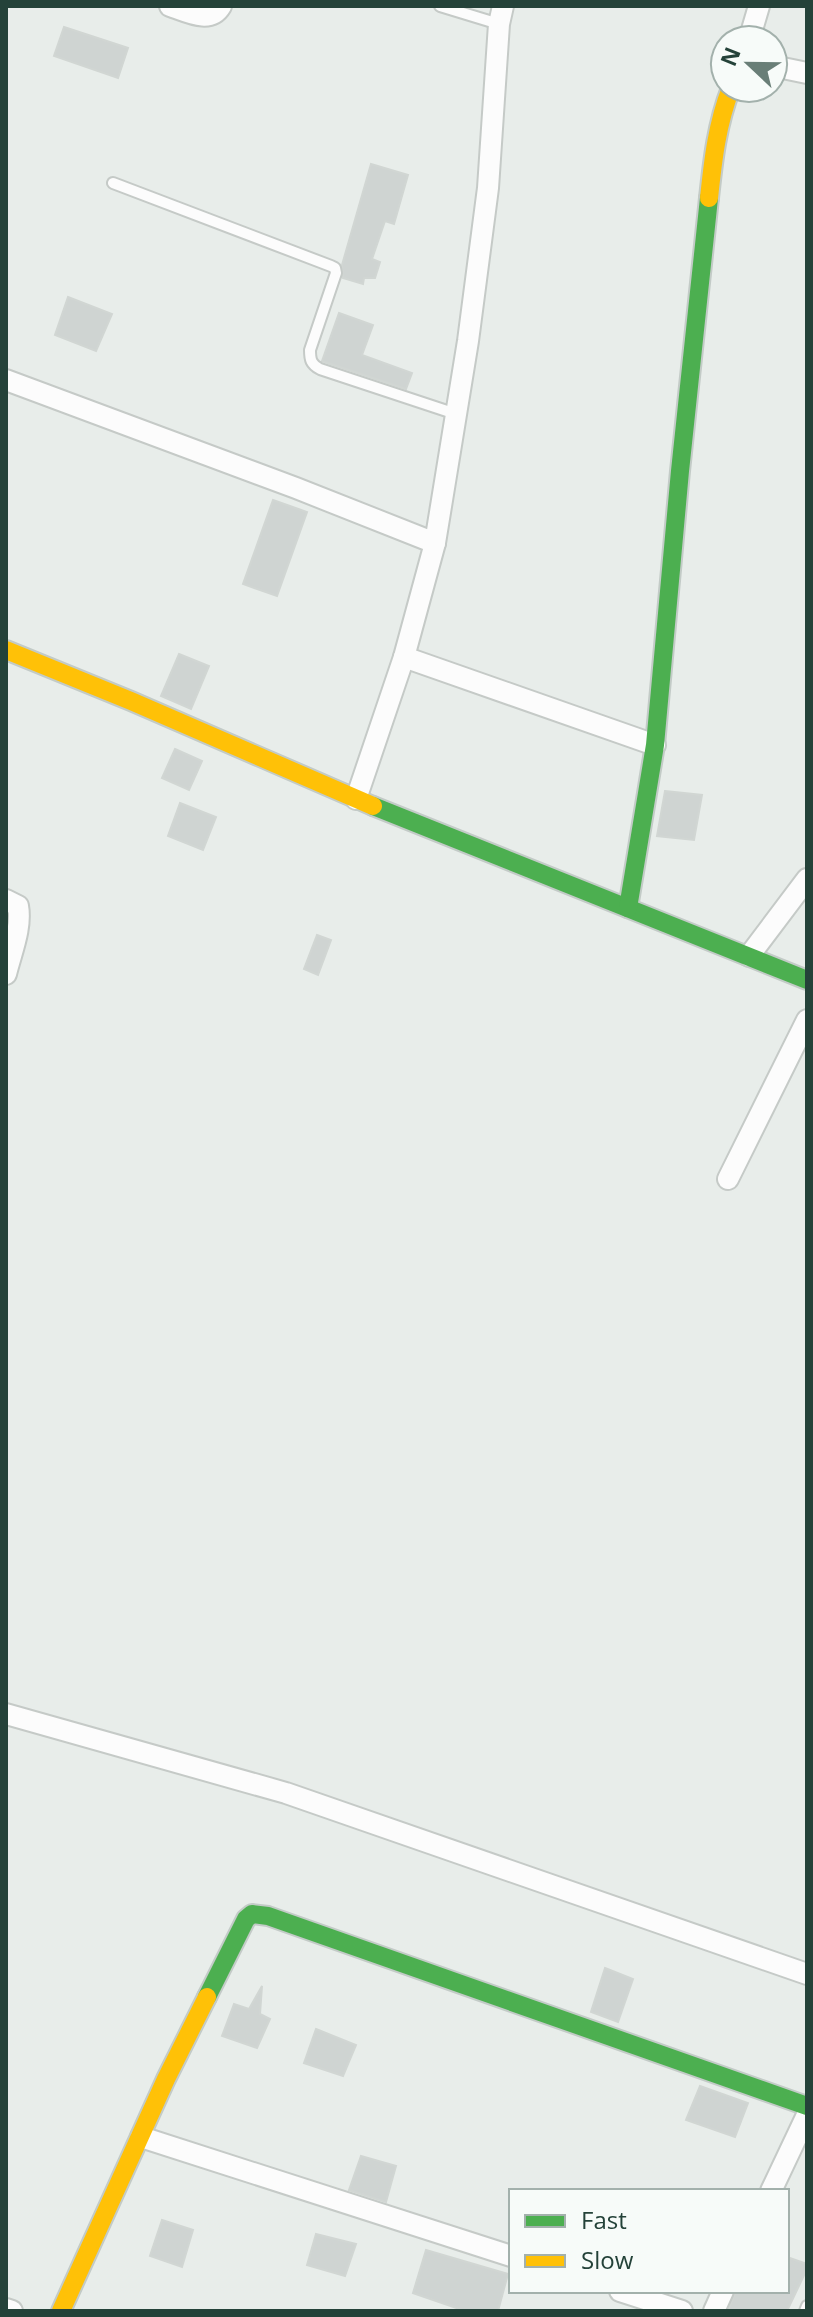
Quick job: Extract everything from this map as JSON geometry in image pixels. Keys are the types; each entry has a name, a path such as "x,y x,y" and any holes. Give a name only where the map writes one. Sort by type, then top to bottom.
{"street":[{"path":"170,6 201,16 210,16 221,6"},
{"path":"356,799 404,657 435,543 488,188 501,15"},
{"path":"628,908 655,745 713,156 725,104"},
{"path":"6,380 435,543"},
{"path":"6,650 356,799 807,980"},
{"path":"404,657 655,745"},
{"path":"749,956 807,879"},
{"path":"6,900 18,906 19,922 6,974"},
{"path":"728,1179 807,1020"},
{"path":"6,1714 286,1793 807,1974"},
{"path":"61,2311 183,2043 246,1919 252,1914 260,1914 807,2106"},
{"path":"772,2189 807,2115"},
{"path":"141,2137 509,2255"},
{"path":"626,2293 682,2311"},
{"path":"6,2309 12,2311"}],"lane":[{"path":"440,6 501,15"},
{"path":"113,183 335,268 336,273 310,350 313,365 456,414"}],"building":[{"path":"64,27 128,48 118,78 54,56"},
{"path":"371,164 408,175 394,224 385,221 372,259 380,262 375,278 364,278 363,284 343,278 342,265"},
{"path":"68,297 112,314 96,351 55,335"},
{"path":"339,313 373,325 362,355 412,373 406,389 322,361"},
{"path":"273,500 307,512 277,596 243,584"},
{"path":"179,654 209,666 191,709 161,696"},
{"path":"175,749 202,761 189,790 162,778"},
{"path":"665,791 702,795 694,840 657,836"},
{"path":"180,803 216,817 203,850 168,836"},
{"path":"317,935 331,940 318,975 304,969"},
{"path":"605,1968 633,1979 618,2022 591,2012"},
{"path":"262,1986 260,2014 270,2019 257,2048 222,2036 234,2004 249,2009"},
{"path":"316,2029 356,2045 343,2076 304,2063"},
{"path":"700,2086 748,2103 735,2137 686,2120"},
{"path":"361,2156 396,2166 386,2202 349,2190"},
{"path":"162,2220 193,2230 182,2267 150,2256"},
{"path":"316,2234 356,2244 345,2276 307,2265"},
{"path":"426,2250 508,2274 498,2311 465,2311 413,2293"},
{"path":"789,2258 807,2264 787,2311 728,2311 735,2293 789,2293"}],"traffic: fast":[{"path":"628,908 655,745 709,198"},
{"path":"373,806 807,980"},
{"path":"207,1997 246,1919 252,1914 268,1916 807,2106"}],"traffic: slow":[{"path":"709,198 725,104"},
{"path":"6,650 373,806"},
{"path":"61,2311 166,2079 207,1997"}]}
